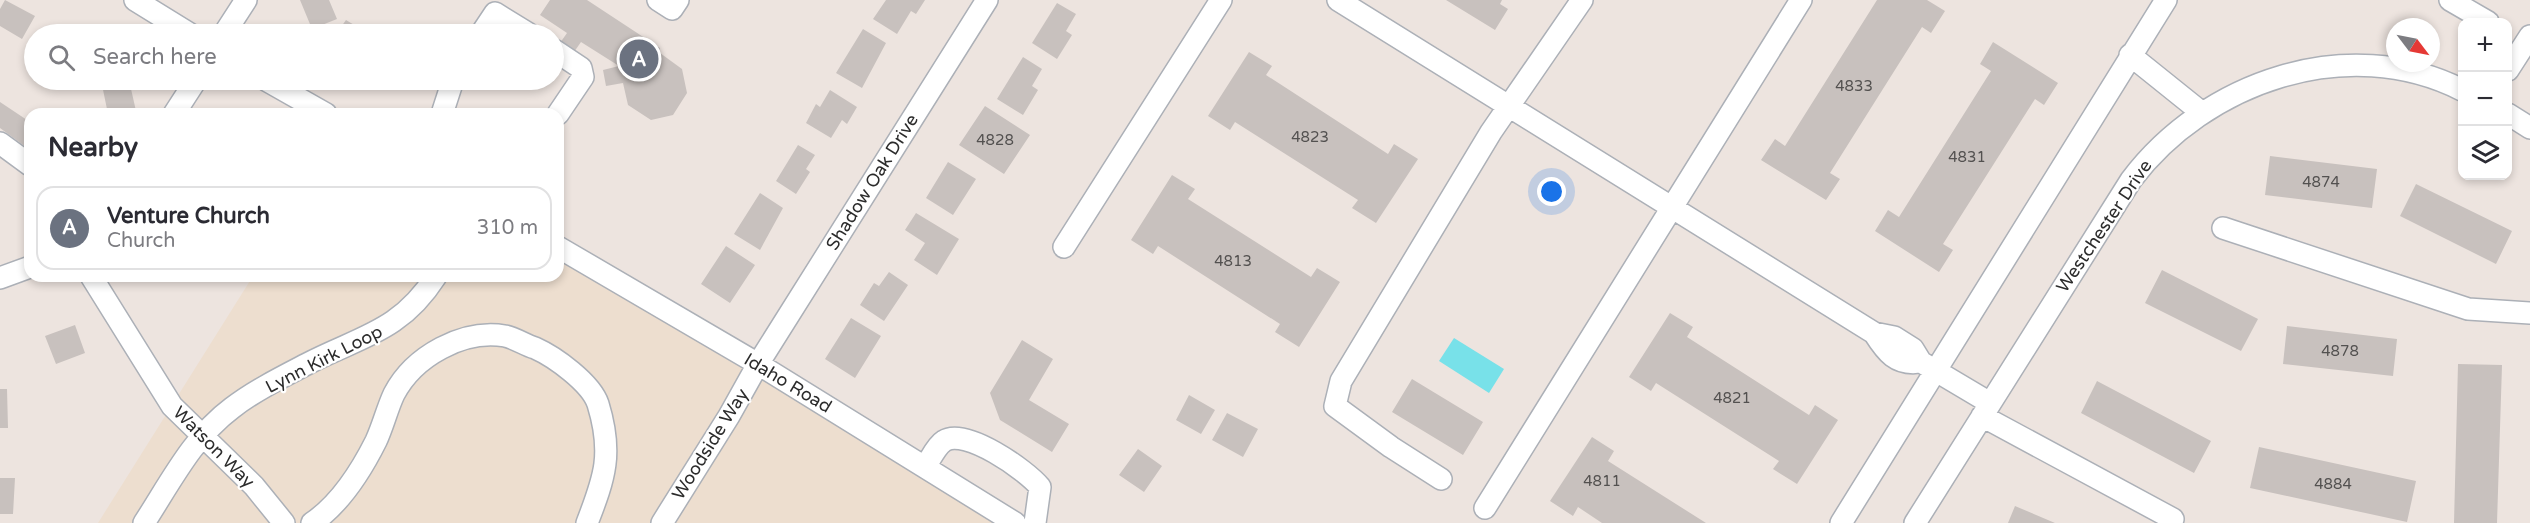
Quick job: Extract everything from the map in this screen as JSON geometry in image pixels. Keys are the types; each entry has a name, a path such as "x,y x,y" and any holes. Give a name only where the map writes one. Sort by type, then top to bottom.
{"street":[{"path":"135,0 174,24"},
{"path":"230,24 246,0"},
{"path":"658,0 672,9 678,0"},
{"name":"Shadow Oak Drive","path":"758,364 987,0"},
{"path":"1064,247 1221,0"},
{"path":"1338,0 1874,333 1886,352 1897,360 1908,364 1929,366 1986,409 2173,519"},
{"path":"1441,478 1391,447 1335,406 1341,381 1508,106 1530,78 1582,0"},
{"path":"1485,508 1801,0"},
{"path":"1841,523 1929,366 2166,0"},
{"path":"2450,0 2481,18"},
{"path":"487,24 499,6 518,24"},
{"path":"2512,62 2523,40"},
{"path":"2130,55 2201,112"},
{"path":"562,108 583,77 581,68 564,57"},
{"name":"Westchester Drive","path":"1915,523 2131,180 2158,147 2201,112 2240,90 2266,80 2325,68 2385,68 2417,74 2458,88"},
{"path":"178,108 190,90"},
{"path":"284,90 315,108"},
{"path":"444,108 450,90"},
{"path":"2512,117 2530,128"},
{"path":"0,143 24,161"},
{"path":"2223,228 2468,309 2530,313"},
{"name":"Idaho Road","path":"564,251 758,364 1015,523"},
{"path":"0,278 24,269"},
{"name":"Watson Way","path":"95,282 172,406 254,486 284,523"},
{"name":"Lynn Kirk Loop","path":"144,523 203,434 232,407 307,364 381,332 404,315 431,282"},
{"path":"312,523 334,505 353,480 376,441 395,392 415,367 446,345 471,337 506,336 550,355 595,393 606,428 605,477 587,523"},
{"name":"Woodside Way","path":"662,523 729,416 758,364"},
{"path":"925,467 942,442 952,438 971,440 1031,477 1040,487 1035,523"}],"shaded area":[{"path":"564,250 1015,523 98,523 249,282 564,282"}],"water":[{"path":"1454,338 1504,369 1489,393 1439,361"}],"building":[{"path":"5,0 35,16 30,24 24,24 22,39 0,26 0,9"},
{"path":"300,0 329,0 337,19 324,24 310,24"},
{"path":"550,0 587,0 660,48 660,53 682,69 687,93 673,115 651,120 628,105 623,83 606,86 603,70 619,66 581,42 574,52 564,46 564,37 567,33 564,31 564,24 554,24 540,15"},
{"path":"886,0 925,0 916,14 911,11 897,34 873,19"},
{"path":"1446,0 1502,0 1500,4 1508,9 1495,30"},
{"path":"1877,0 1927,0 1945,11 1931,33 1922,27 1830,173 1840,179 1826,200 1761,160 1775,139 1785,146"},
{"path":"1057,3 1076,14 1066,31 1072,35 1057,59 1032,43"},
{"path":"863,29 886,43 862,88 836,73"},
{"path":"1993,42 2058,83 2044,105 2035,99 1943,244 1953,250 1939,272 1875,231 1888,210 1899,217 1991,71 1980,64"},
{"path":"1249,52 1272,66 1266,75 1388,154 1394,144 1418,159 1376,223 1352,208 1358,200 1235,122 1230,130 1208,116"},
{"path":"1023,57 1042,69 1032,86 1038,90 1023,115 997,99"},
{"path":"103,90 131,90 135,108 107,108"},
{"path":"830,90 857,107 847,124 842,120 831,138 806,123 816,104 820,107"},
{"path":"0,102 24,118 24,146 0,128"},
{"path":"985,106 1030,135 1004,174 959,145"},
{"path":"798,145 815,155 806,169 810,172 796,194 776,181"},
{"path":"2270,156 2377,169 2372,208 2265,195"},
{"path":"948,162 976,179 953,215 926,198"},
{"path":"1172,175 1195,189 1188,199 1311,277 1317,268 1340,282 1299,347 1275,332 1280,324 1158,246 1153,254 1131,240"},
{"path":"2416,184 2512,231 2496,264 2400,216"},
{"path":"760,193 783,208 760,250 734,234"},
{"path":"916,213 959,239 937,275 914,260 925,243 905,230"},
{"path":"726,246 755,265 730,303 701,284"},
{"path":"2162,270 2258,319 2241,351 2145,303"},
{"path":"889,272 908,285 884,321 860,305 874,283 879,286"},
{"path":"1670,313 1693,327 1687,337 1809,415 1815,405 1838,420 1797,484 1773,469 1779,461 1656,383 1651,391 1629,377"},
{"path":"851,318 881,336 855,378 825,359"},
{"path":"75,325 85,353 56,364 45,336"},
{"path":"2287,326 2397,339 2393,376 2283,364"},
{"path":"1022,340 1053,359 1029,400 1069,424 1052,452 1000,420 990,393"},
{"path":"2458,364 2502,365 2497,523 2454,523"},
{"path":"1412,379 1483,422 1463,455 1392,412"},
{"path":"2097,381 2211,441 2194,473 2081,413"},
{"path":"0,389 7,389 8,428 0,428"},
{"path":"1189,395 1215,410 1201,434 1176,420"},
{"path":"1227,413 1258,429 1243,457 1212,440"},
{"path":"1592,437 1614,451 1608,461 1706,523 1602,523 1578,507 1573,516 1550,501"},
{"path":"2259,447 2416,481 2407,522 2250,488"},
{"path":"1138,449 1162,466 1144,492 1119,475"},
{"path":"0,478 15,478 13,514 0,514"},
{"path":"2015,506 2055,523 2008,523"}],"place":[{"name":"Venture Church","path":"639,59"}]}
